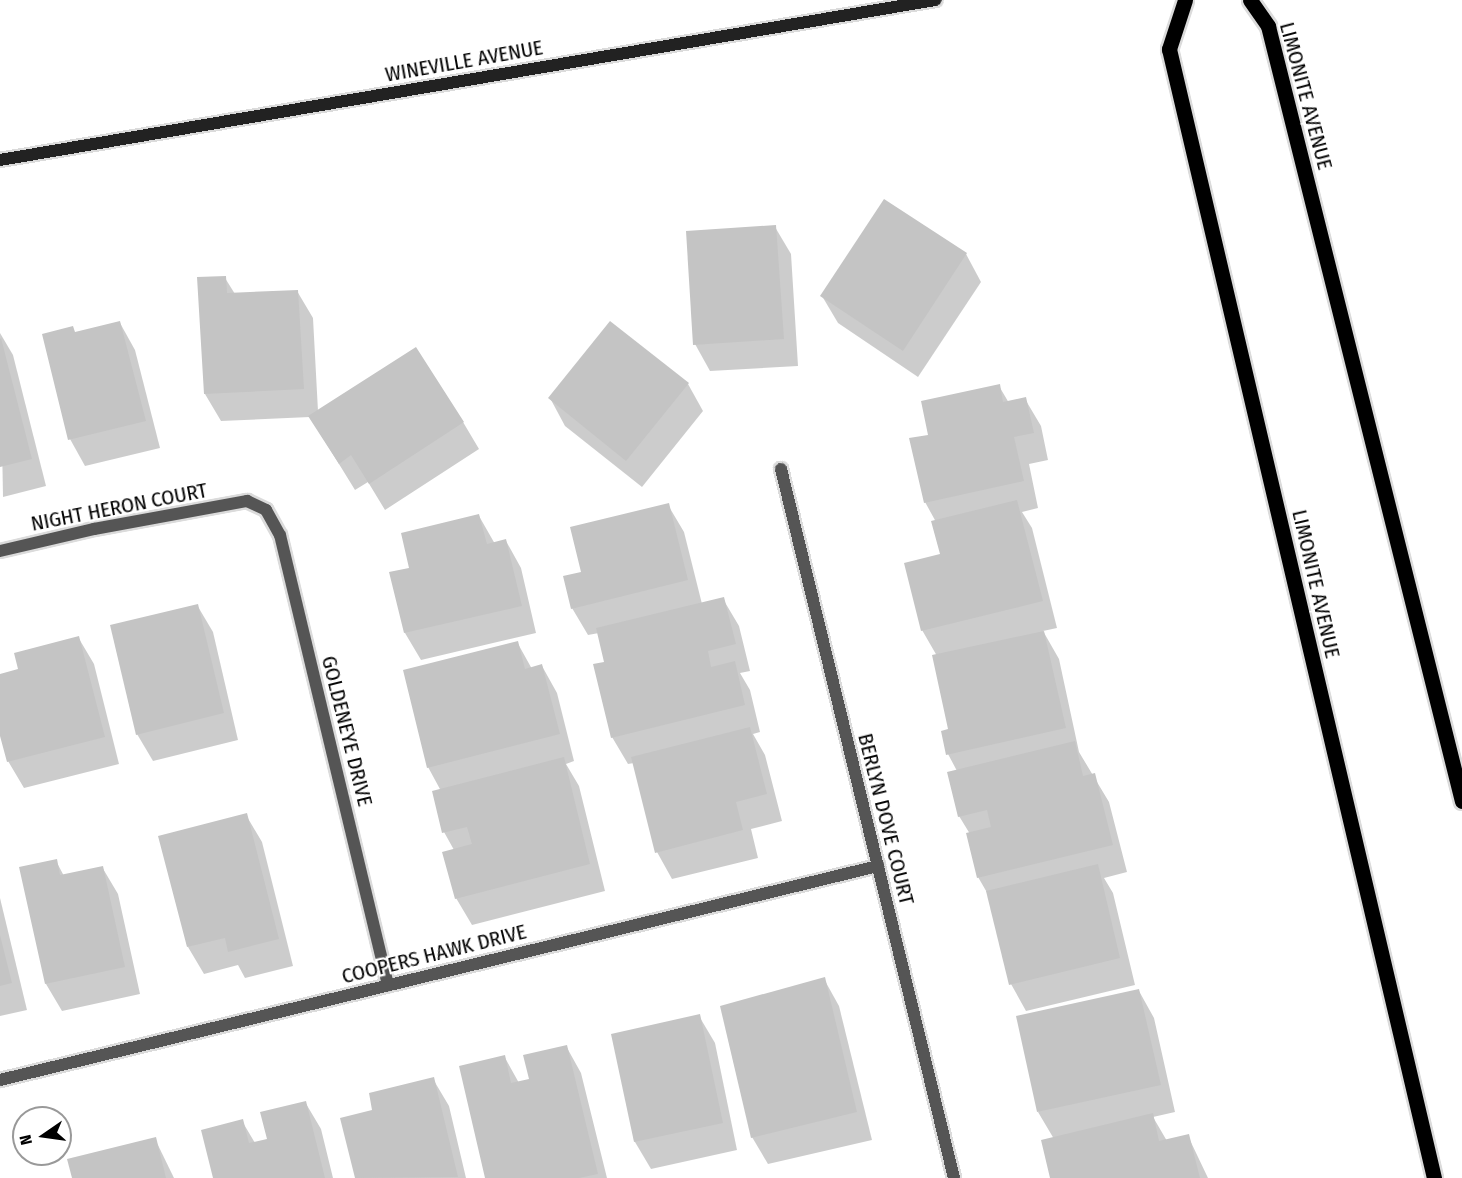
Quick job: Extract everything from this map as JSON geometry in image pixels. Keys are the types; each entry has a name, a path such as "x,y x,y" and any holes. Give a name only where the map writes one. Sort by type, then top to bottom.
{"main road":[{"name":"WINEVILLE AVENUE","path":"0,160 935,0"},
{"name":"LIMONITE AVENUE","path":"1185,0 1169,49 1434,1178"},
{"name":"LIMONITE AVENUE","path":"1250,0 1268,26 1462,801"}],"street":[{"name":"BERLYN DOVE COURT","path":"781,470 954,1178"},
{"name":"NIGHT HERON COURT","path":"0,551 94,529 247,501"},
{"name":"GOLDENEYE DRIVE","path":"247,501 266,510 280,535 388,985"},
{"name":"COOPERS HAWK DRIVE","path":"0,1080 878,866"}],"building":[{"path":"884,199 967,253 903,351 820,296"},
{"path":"776,225 784,339 693,345 686,231"},
{"path":"226,276 227,293 298,290 304,389 204,394 197,277"},
{"path":"120,321 146,421 68,440 42,334 73,326 75,332"},
{"path":"610,321 689,383 626,461 548,398"},
{"path":"0,339 32,459 0,467"},
{"path":"416,347 464,422 369,484 351,455 339,464 308,416"},
{"path":"1000,384 1003,402 1026,397 1034,433 1014,437 1024,481 924,503 909,438 928,435 921,401"},
{"path":"1017,500 1043,601 921,631 904,563 940,554 931,521"},
{"path":"669,503 688,580 571,609 563,576 581,572 570,527"},
{"path":"479,514 487,544 506,539 522,606 404,633 389,572 409,568 401,533"},
{"path":"724,597 736,644 708,651 711,667 735,661 745,705 611,738 593,664 604,662 596,628"},
{"path":"198,604 224,713 136,735 110,625"},
{"path":"1044,631 1066,728 946,755 941,731 948,729 932,655"},
{"path":"79,636 105,737 7,762 0,736 0,674 18,669 14,653"},
{"path":"518,641 525,669 542,664 560,734 427,768 403,670"},
{"path":"750,727 767,794 736,802 743,830 655,853 631,757"},
{"path":"1075,741 1083,776 1095,773 1113,845 977,878 966,833 991,827 987,810 958,817 947,772"},
{"path":"564,757 590,864 455,899 442,852 472,844 467,827 442,833 432,791"},
{"path":"247,813 279,939 228,952 225,938 187,947 158,836"},
{"path":"57,859 60,875 103,866 125,967 45,984 19,867"},
{"path":"1098,864 1120,958 1009,985 986,891"},
{"path":"0,935 12,983 0,986"},
{"path":"825,977 857,1112 751,1138 720,1006"},
{"path":"1139,989 1161,1085 1037,1112 1016,1016"},
{"path":"700,1014 723,1123 634,1142 611,1034"},
{"path":"567,1045 598,1174 579,1178 485,1178 459,1066 505,1055 511,1083 529,1079 523,1055"},
{"path":"434,1077 458,1177 355,1178 340,1118 372,1110 369,1093"},
{"path":"306,1101 325,1178 213,1178 201,1130 243,1119 249,1143 267,1139 260,1112"},
{"path":"1153,1113 1159,1141 1189,1134 1200,1178 1050,1178 1041,1140"},
{"path":"156,1137 166,1178 72,1178 69,1166 72,1166 72,1158"}]}
